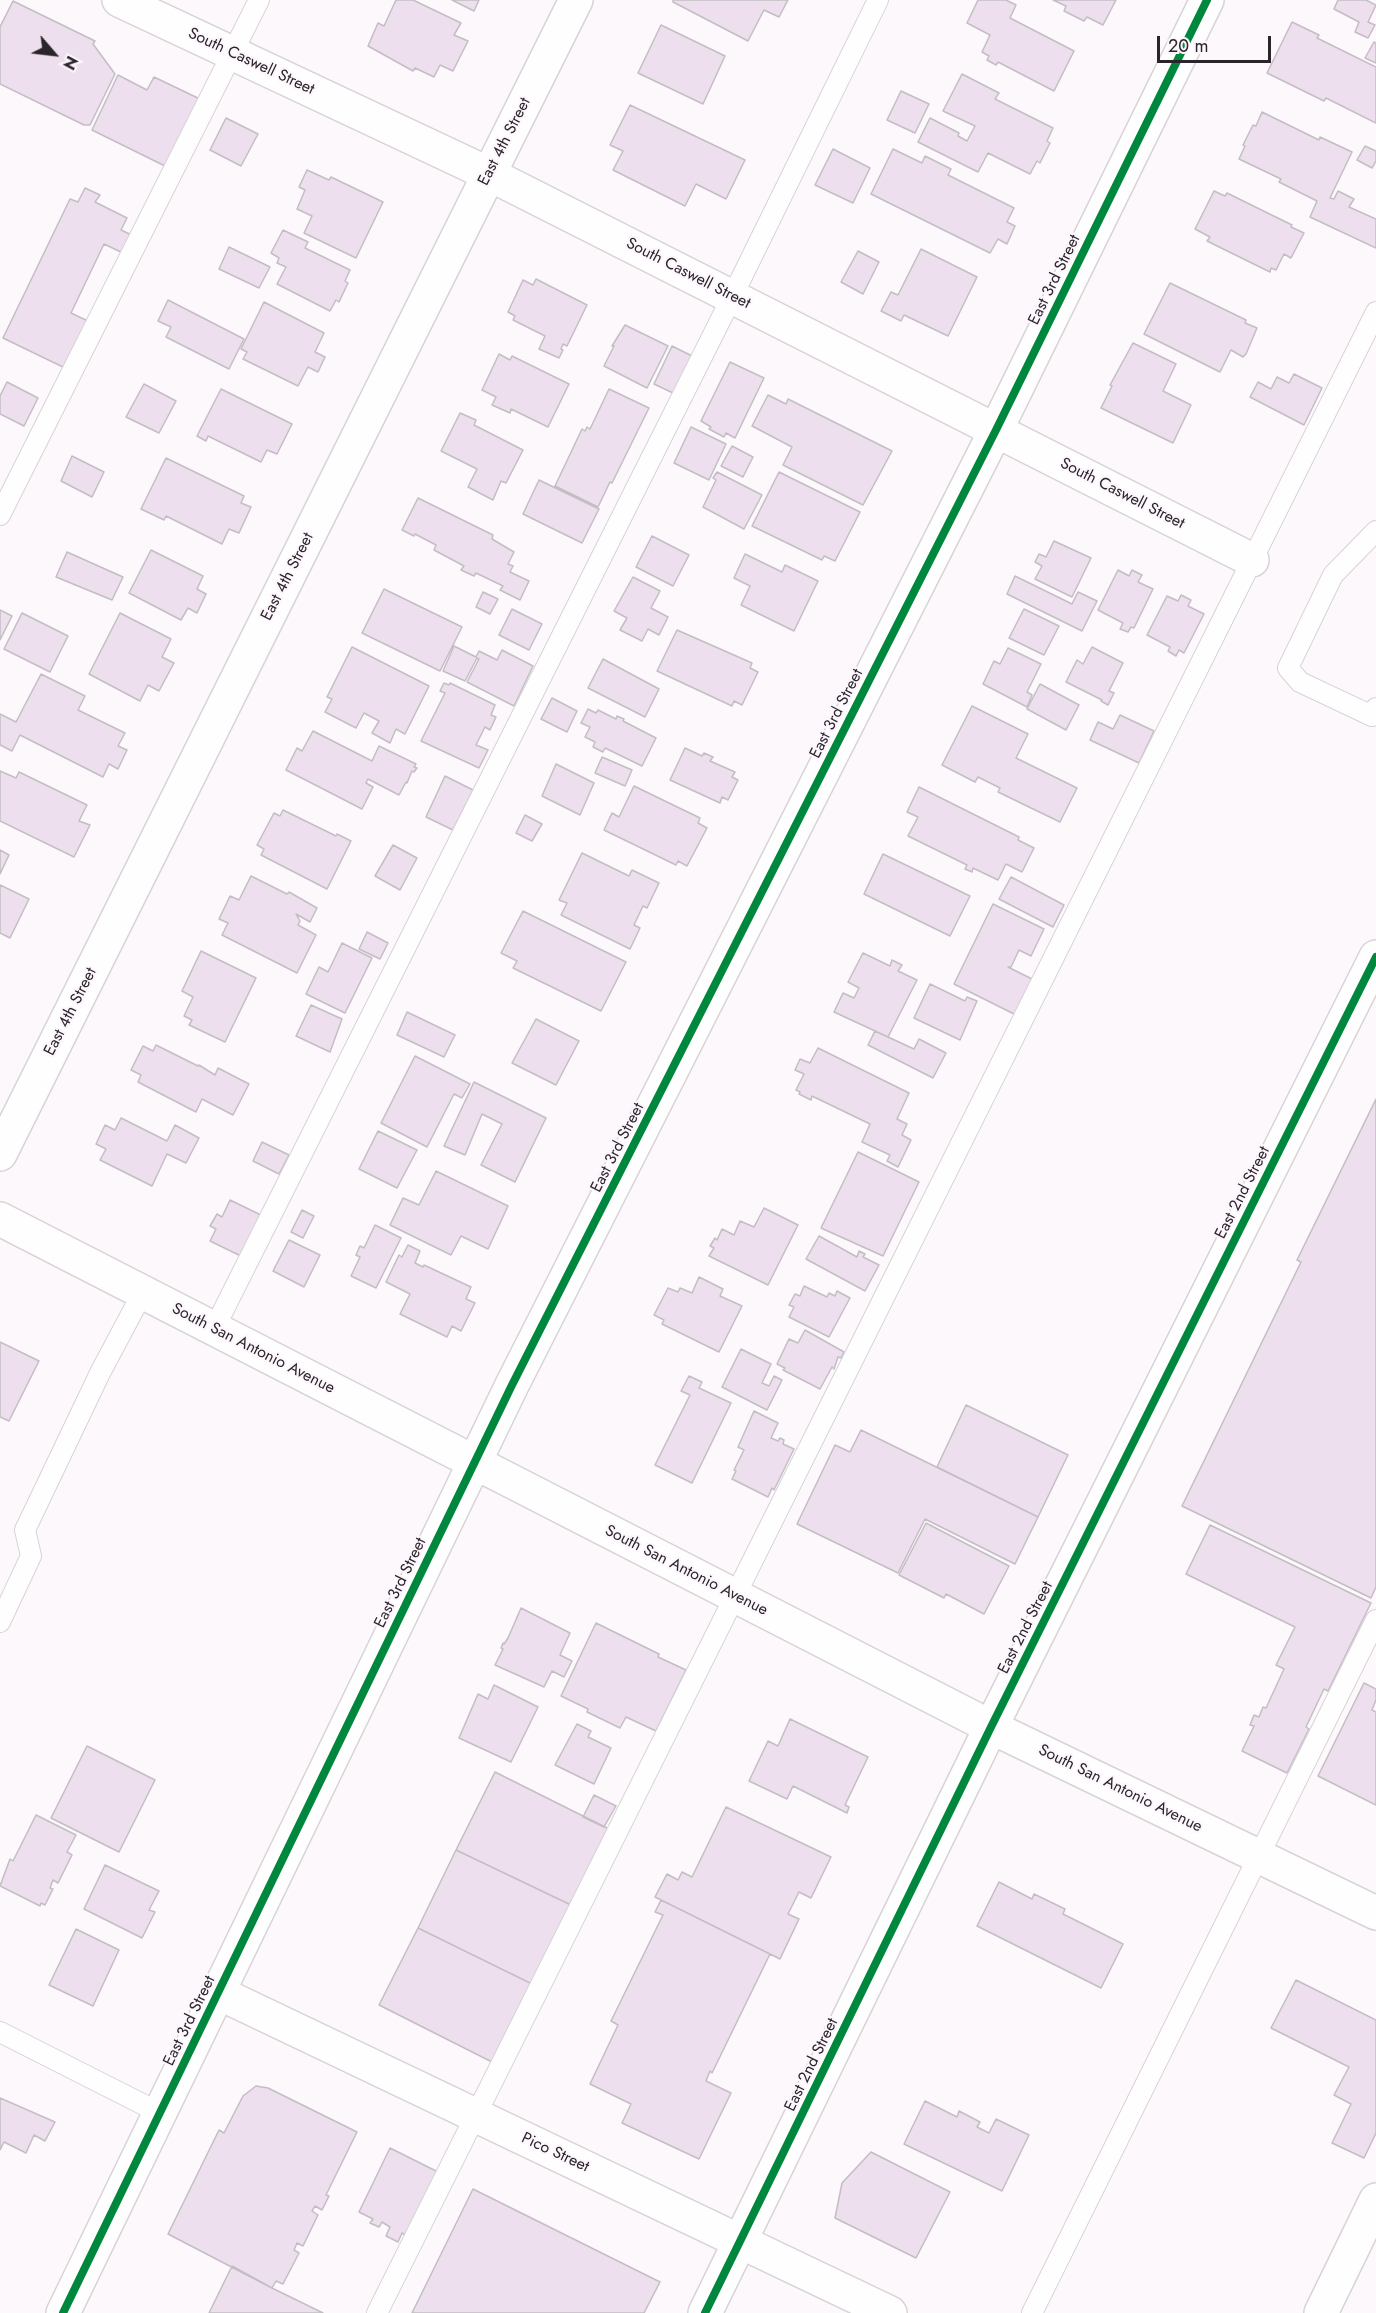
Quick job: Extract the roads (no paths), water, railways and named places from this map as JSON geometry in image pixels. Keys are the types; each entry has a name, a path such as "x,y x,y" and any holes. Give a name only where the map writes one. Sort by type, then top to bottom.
{"street":[{"name":"South Caswell Street","path":"118,0 489,174 1252,560"},
{"name":"East 4th Street","path":"0,1154 576,0"},
{"name":"East 3rd Street","path":"63,2313 474,1463 996,430 1208,0"},
{"name":"East 2nd Street","path":"705,2313 991,1727 1376,957"},
{"name":"South San Antonio Avenue","path":"0,1219 991,1727 1376,1913"},
{"name":"Pico Street","path":"219,1993 890,2313"},
{"path":"1321,2313 1376,2200"}],"lane":[{"path":"0,515 259,0"},
{"path":"214,1329 732,297 878,0"},
{"path":"377,2313 1376,312"},
{"path":"1376,531 1333,575 1288,668 1300,682 1372,716 1376,708"},
{"path":"0,1622 31,1556 25,1530 100,1373 143,1292"},
{"path":"1032,2313 1376,1620"},
{"path":"0,2032 160,2113"}]}
